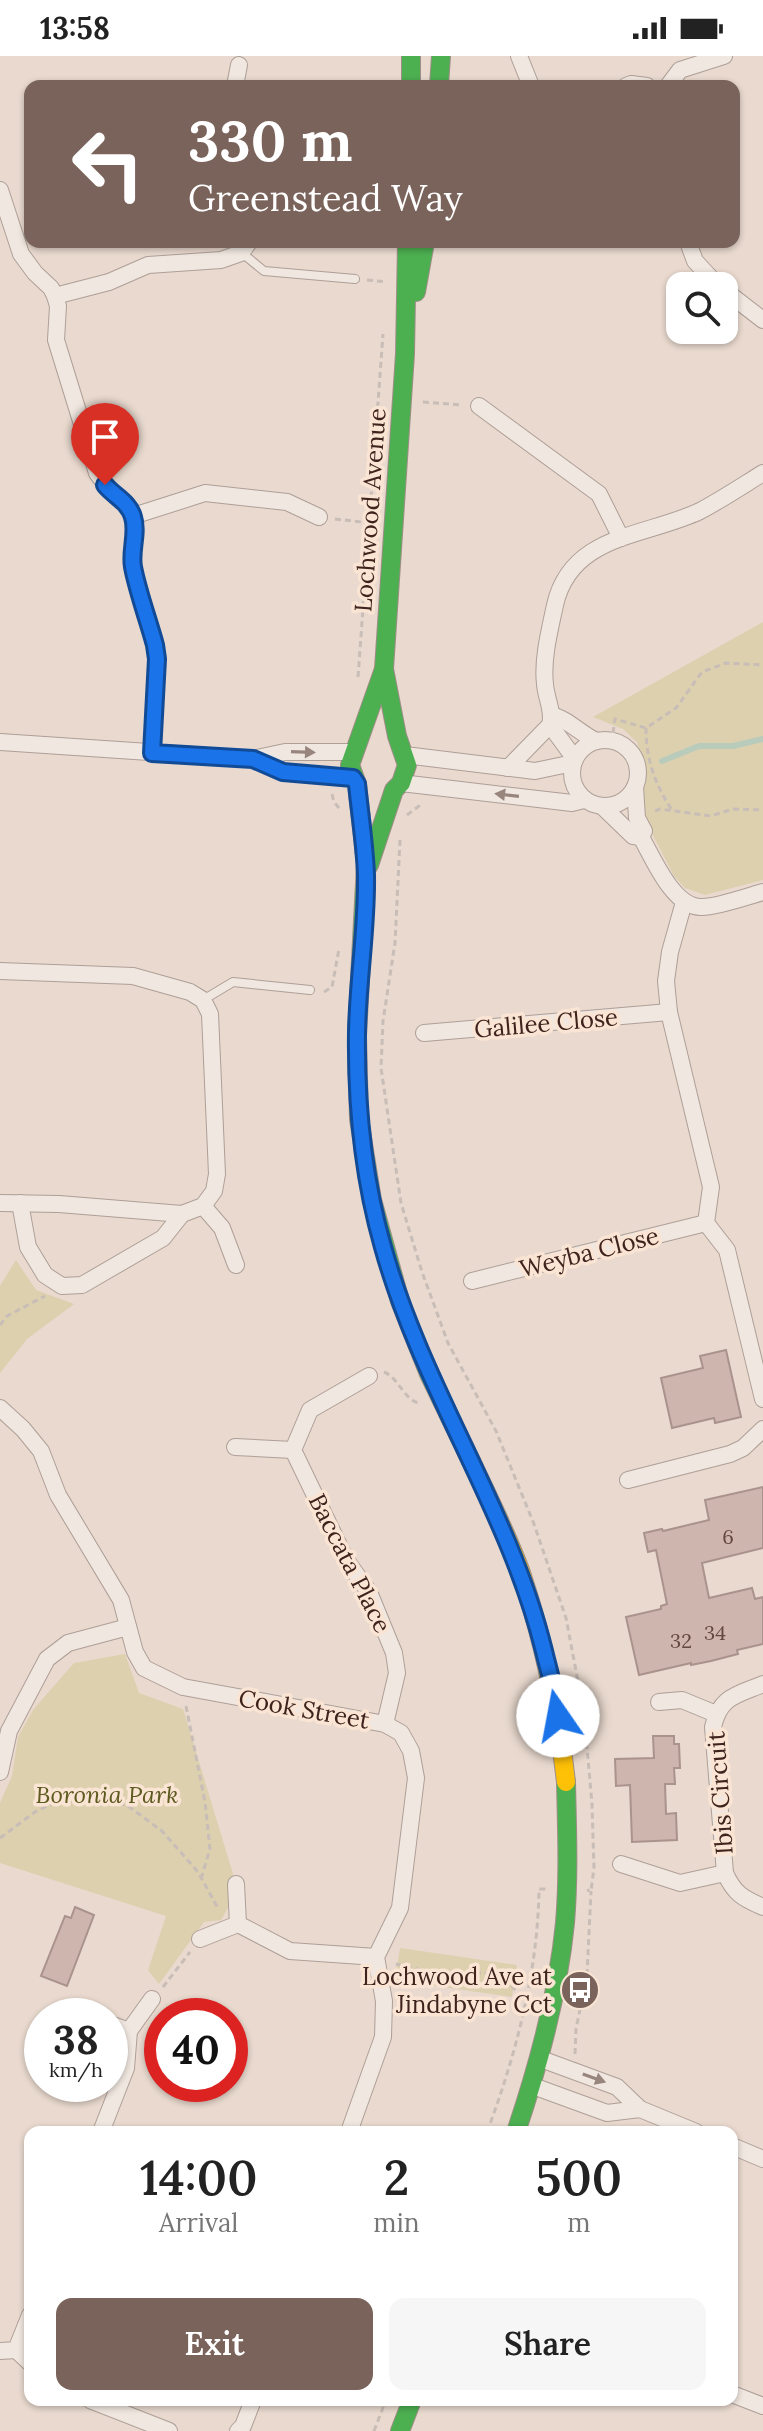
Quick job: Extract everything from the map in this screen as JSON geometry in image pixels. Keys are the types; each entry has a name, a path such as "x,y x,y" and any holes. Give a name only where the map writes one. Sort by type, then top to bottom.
{"street":[{"path":"411,56 411,80"},
{"path":"439,80 441,56"},
{"path":"519,56 529,80"},
{"path":"672,80 680,70 724,56"},
{"path":"236,80 239,65"},
{"path":"0,190 21,254 55,296 58,306 56,340 97,473 112,493 126,503 133,516 132,564 157,659 152,753"},
{"path":"55,296 109,282 148,265 221,260 243,248"},
{"name":"Lochwood Avenue","path":"407,248 405,354 384,669 350,765 355,781 366,875 357,1030 357,1099 366,1171 383,1247 403,1311 520,1572 557,1707 568,1803 568,1889 557,1981 541,2059 518,2126"},
{"name":"Lochwood Avenue","path":"405,354 424,248"},
{"path":"690,248 695,261 705,272"},
{"path":"738,301 763,320"},
{"path":"479,406 599,494 621,538"},
{"path":"574,761 551,721 545,685 545,666 560,586 569,571 588,552 699,511 763,473"},
{"path":"133,516 205,493 287,502 319,517"},
{"name":"Lochwood Avenue","path":"366,875 398,787 406,775 384,669"},
{"path":"508,768 551,721 560,717 581,734 615,741 631,752 638,769 635,787 637,818 644,831 641,837"},
{"path":"584,800 573,783 574,761 583,747 600,736"},
{"path":"0,742 253,759 285,752 356,749 369,739 380,738 391,741 403,751 508,768 535,771 574,761"},
{"path":"253,759 283,772 355,781 374,795 385,794 398,787 430,786 572,803 584,800 603,807 633,836 641,837"},
{"path":"603,807 622,802 635,787"},
{"path":"641,837 671,889 684,902 700,908 763,892"},
{"path":"684,902 670,952 666,981 669,1012 711,1187 706,1223 727,1250 763,1399"},
{"path":"0,971 133,976 190,992 203,1000 210,1014 217,1174 214,1191 203,1206 182,1214 59,1204 0,1203"},
{"name":"Galilee Close","path":"424,1033 669,1012"},
{"path":"20,1203 28,1247 45,1275 62,1286 82,1285 163,1238 182,1214"},
{"path":"203,1206 222,1228 236,1265"},
{"name":"Weyba Close","path":"472,1281 706,1223"},
{"path":"235,1447 293,1450 310,1410 369,1376"},
{"name":"Cook Street","path":"0,1408 41,1451 58,1495 121,1600 135,1652 144,1668 183,1687 385,1724 401,1733 411,1751 416,1778 400,1908 376,1957"},
{"path":"628,1480 730,1454 743,1448 763,1429"},
{"name":"Baccata Place","path":"293,1450 346,1560 369,1592 394,1653 397,1673 385,1724"},
{"path":"0,1772 9,1731 47,1659 68,1643 128,1627"},
{"name":"Ibis Circuit","path":"763,1684 727,1699 716,1714 713,1727 725,1873 731,1888 745,1900 763,1907"},
{"name":"Ibis Circuit","path":"659,1702 682,1700 716,1714"},
{"name":"Ibis Circuit","path":"621,1864 680,1883 725,1873"},
{"path":"236,1884 238,1924"},
{"path":"200,1939 238,1924 290,1951 376,1957 384,2001 383,2037 351,2126"},
{"path":"103,2126 126,2068 129,2031 144,2010"},
{"path":"541,2059 617,2087 640,2109 681,2126"},
{"path":"533,2086 607,2113 640,2109"},
{"path":"738,2149 763,2159"},
{"path":"8,2351 24,2325"},
{"path":"738,2396 763,2406"},
{"path":"105,2406 169,2431"},
{"path":"238,2431 251,2406"},
{"path":"400,2431 410,2406"}],"lane":[{"path":"246,248 264,271 355,279"},
{"path":"203,1000 233,982 310,990"}],"path":[{"path":"355,279 387,282"},
{"path":"357,681 383,328"},
{"path":"402,401 479,406"},
{"path":"319,517 392,525"},
{"path":"600,736 613,733 615,719 646,728 676,708 702,672 726,663 763,665"},
{"path":"646,728 646,748 658,788 672,811"},
{"path":"328,776 334,802 342,811"},
{"path":"401,820 427,800 430,786"},
{"path":"637,818 660,809 711,816 733,809 763,810"},
{"path":"400,830 395,943 383,1021 381,1068 401,1203 448,1343"},
{"path":"310,990 324,992 332,987 339,943"},
{"path":"0,1325 7,1316 62,1286"},
{"path":"369,1376 380,1370 391,1375 413,1402 446,1409"},
{"path":"183,1687 205,1802 210,1849 201,1879"},
{"path":"0,1838 35,1812 54,1803 105,1799 128,1806 162,1831 198,1872 216,1908 238,1924"},
{"path":"570,2069 587,1975 591,1891"},
{"path":"153,1998 200,1939"},
{"path":"376,1957 434,1973 485,1973 505,1979 525,2000"},
{"path":"374,2431 384,2406"}],"green space":[{"path":"763,622 763,880 705,895 685,888 674,876 645,820 641,795 645,770 637,742 623,729 593,717"},
{"path":"16,1260 36,1290 74,1304 27,1339 0,1373 0,1286"},
{"name":"Boronia Park","path":"125,1654 139,1693 183,1709 233,1874 230,1904 221,1920 204,1922 159,1984 148,1970 166,1916 0,1863 0,1803 12,1776 18,1737 33,1710 74,1663"},
{"path":"400,1948 517,1965 512,1997 395,1980"}],"building":[{"path":"726,1350 741,1417 715,1423 714,1418 672,1428 661,1378 703,1368 700,1356"},
{"path":"763,1487 763,1548 702,1563 709,1598 752,1588 755,1599 763,1597 763,1644 711,1661 639,1675 626,1617 661,1609 667,1604 656,1550 648,1552 644,1533 709,1520 705,1500"},
{"path":"653,1736 674,1736 674,1744 679,1744 680,1768 674,1768 675,1784 665,1784 666,1814 676,1813 677,1840 632,1842 630,1785 616,1786 615,1759 654,1758"},
{"path":"75,1907 94,1915 67,1986 41,1976 65,1916 71,1918"}],"waterway":[{"path":"662,761 699,746 733,746 763,739"}],"traffic: fast":[{"path":"411,56 411,80"},
{"path":"439,80 441,56"},
{"path":"369,865 394,790 401,783 407,765 397,736 384,669 405,354 407,248"},
{"path":"416,292 424,248"},
{"path":"384,669 350,765 357,784 366,864 357,1036 359,1119 372,1200 400,1301 429,1374 471,1461"},
{"path":"518,2126 546,2029 562,1950 567,1888 566,1782"},
{"path":"400,2431 410,2406"}],"traffic: slow":[{"path":"471,1461 510,1544 537,1624 559,1729 566,1782"}],"place":[{"name":"Lochwood Ave at Jindabyne Cct","path":"580,1990"}],"route":[{"path":"105,485 126,503 133,516 132,564 157,659 152,753 253,759 283,772 353,778 357,784 366,875 357,1030 357,1099 366,1171 383,1247 403,1311 520,1572 539,1633 558,1716"}]}
